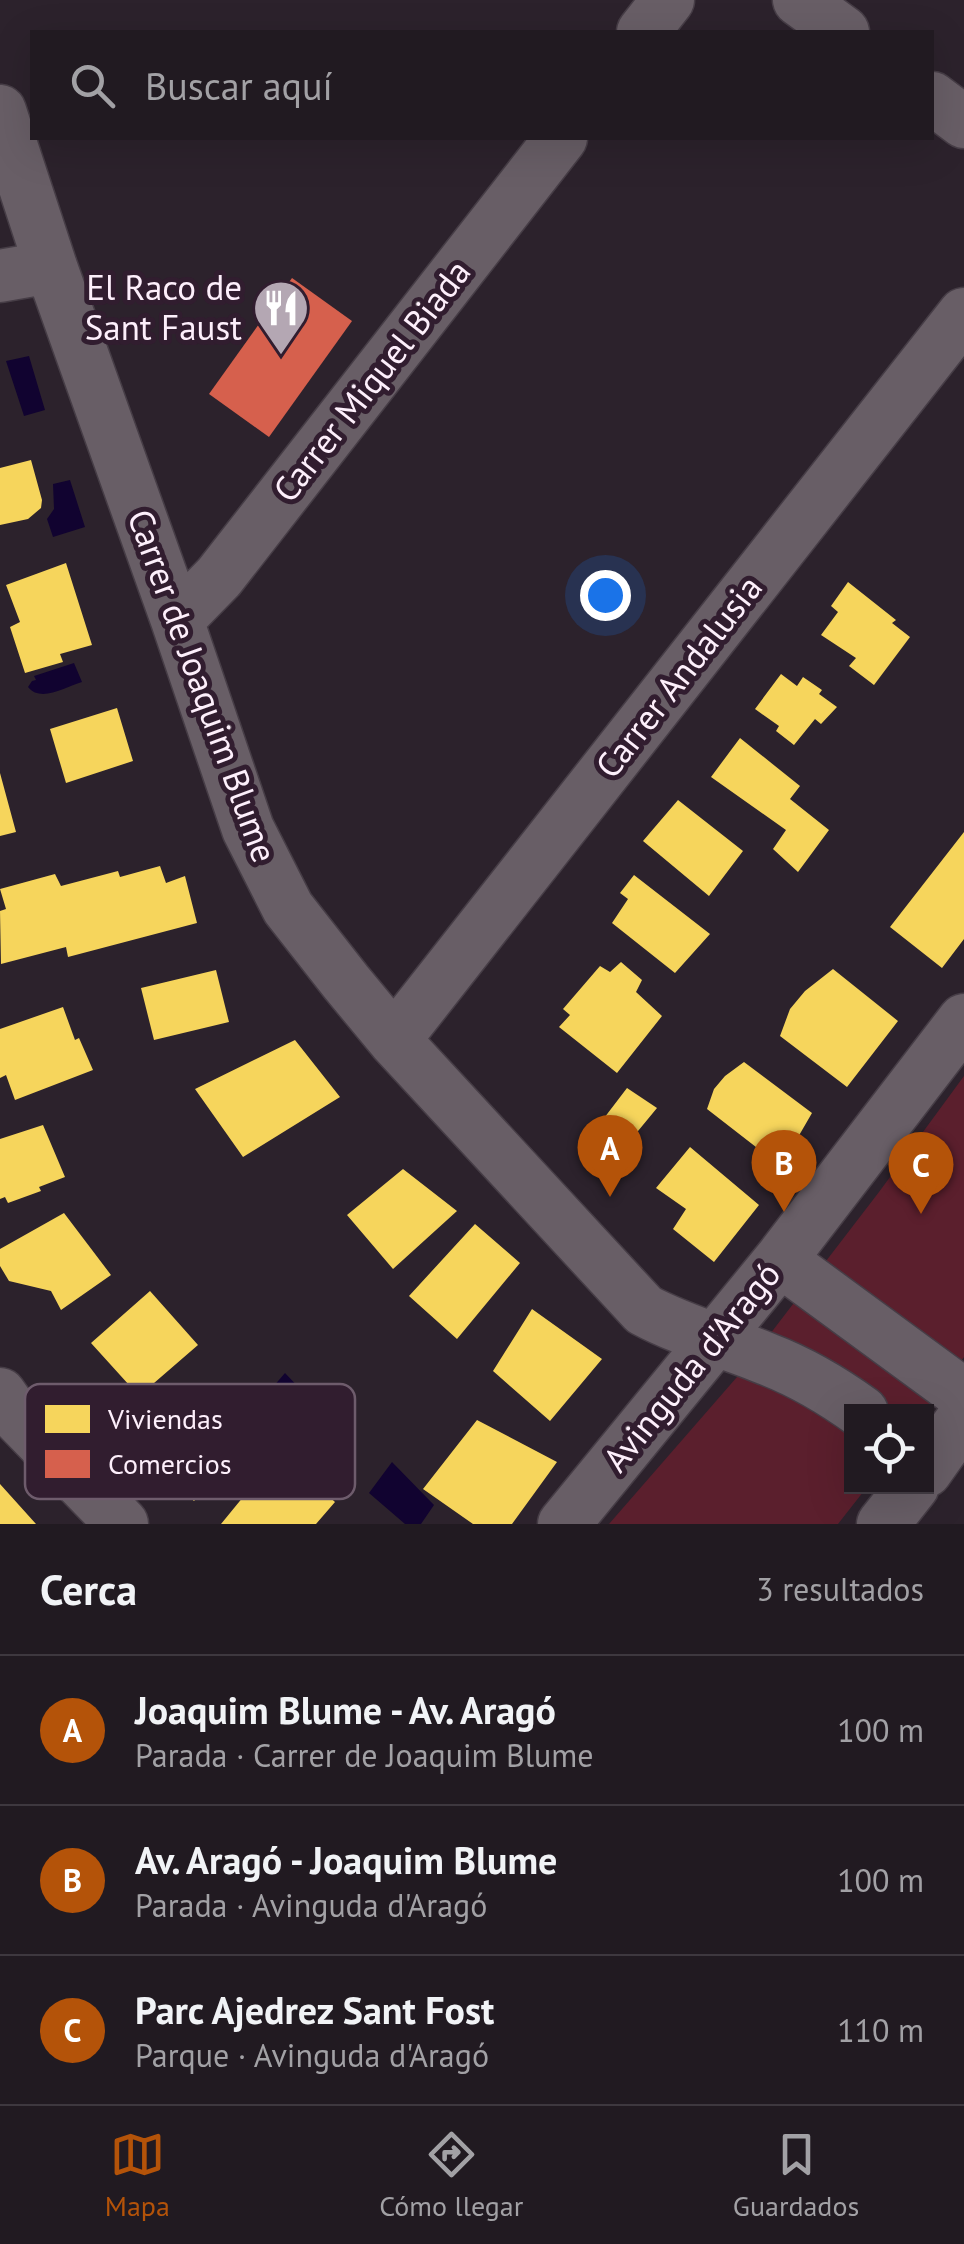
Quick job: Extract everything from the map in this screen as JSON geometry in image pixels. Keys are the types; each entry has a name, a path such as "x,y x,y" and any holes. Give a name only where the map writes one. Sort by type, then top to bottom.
{"street":[{"path":"645,30 668,0"},
{"path":"799,0 840,30"},
{"path":"934,100 964,122"},
{"name":"Carrer de Joaquim Blume","path":"0,110 248,829 288,908 394,1040 644,1310 672,1326 766,1358 849,1404"},
{"name":"Carrer Miquel Biada","path":"177,620 219,576 559,140"},
{"path":"0,276 51,267"},
{"name":"Carrer Andalusia","path":"394,1040 964,314"},
{"name":"Avinguda d'Aragó","path":"564,1524 780,1260 964,1020"},
{"path":"780,1260 964,1395"},
{"path":"0,1394 25,1424"},
{"path":"934,1464 964,1417"},
{"path":"882,1524 908,1494"},
{"path":"98,1499 122,1524"}],"shaded area":[{"path":"29,356 45,410 24,416 6,361"},
{"path":"70,480 85,527 53,537 47,519 54,509 53,484"},
{"path":"74,663 82,682 46,694 28,687 36,680 34,676"},
{"path":"964,1076 964,1357 929,1404 844,1404 844,1494 862,1494 838,1524 609,1524 737,1377"},
{"path":"285,1373 295,1384 276,1384"},
{"path":"392,1462 434,1505 421,1524 405,1524 369,1493"}],"building: Viviendas":[{"path":"31,460 41,508 28,519 0,525 0,468"},
{"path":"66,563 92,645 60,654 63,662 25,673 10,627 20,622 6,585"},
{"path":"848,582 896,620 892,623 910,637 874,685 849,666 856,658 821,635 838,612 831,606"},
{"path":"781,674 797,686 803,677 837,707 821,724 815,719 794,745 776,731 779,726 755,709"},
{"path":"117,708 133,761 66,783 50,729"},
{"path":"740,738 800,786 790,799 829,830 798,872 773,849 786,830 711,777"},
{"path":"0,773 16,832 0,836"},
{"path":"678,800 743,851 709,896 643,841"},
{"path":"964,832 964,939 942,968 890,927"},
{"path":"160,866 166,883 185,876 197,923 68,957 66,947 1,964 0,911 6,909 0,889 55,874 61,886 118,871 120,877"},
{"path":"634,875 710,934 675,973 612,923 628,899 620,893"},
{"path":"621,962 642,980 636,992 662,1016 617,1073 559,1027 570,1015 563,1009 600,966 610,972"},
{"path":"833,969 898,1021 847,1087 780,1036 790,1009"},
{"path":"216,970 229,1022 154,1040 141,988"},
{"path":"63,1007 75,1040 79,1038 93,1070 15,1100 6,1075 0,1078 0,1029"},
{"path":"295,1040 340,1097 243,1157 195,1089"},
{"path":"744,1062 812,1113 790,1151 774,1161 707,1109 714,1089"},
{"path":"627,1088 657,1108 624,1148 598,1126"},
{"path":"43,1125 65,1177 8,1203 5,1197 0,1199 0,1139"},
{"path":"690,1147 759,1205 714,1262 673,1229 686,1209 656,1188"},
{"path":"403,1169 457,1211 393,1269 347,1215"},
{"path":"64,1213 111,1275 61,1310 51,1291 9,1281 0,1266 0,1249"},
{"path":"475,1224 520,1263 457,1339 409,1296"},
{"path":"150,1291 198,1345 153,1384 128,1384 91,1343"},
{"path":"532,1309 602,1359 550,1421 493,1371"},
{"path":"477,1420 557,1462 512,1524 473,1524 423,1489"},
{"path":"0,1484 36,1524 0,1524"},
{"path":"241,1499 335,1502 316,1524 221,1524"}],"building: Comercios":[{"name":"El Raco de Sant Faust","path":"292,278 352,321 269,437 209,394"}],"place":[{"name":"El Raco de Sant Faust","path":"281,357"},
{"name":"Joaquim Blume - Av. Aragó","path":"610,1197"},
{"name":"Av. Aragó - Joaquim Blume","path":"784,1212"},
{"name":"Parc Ajedrez Sant Fost","path":"921,1214"}]}
